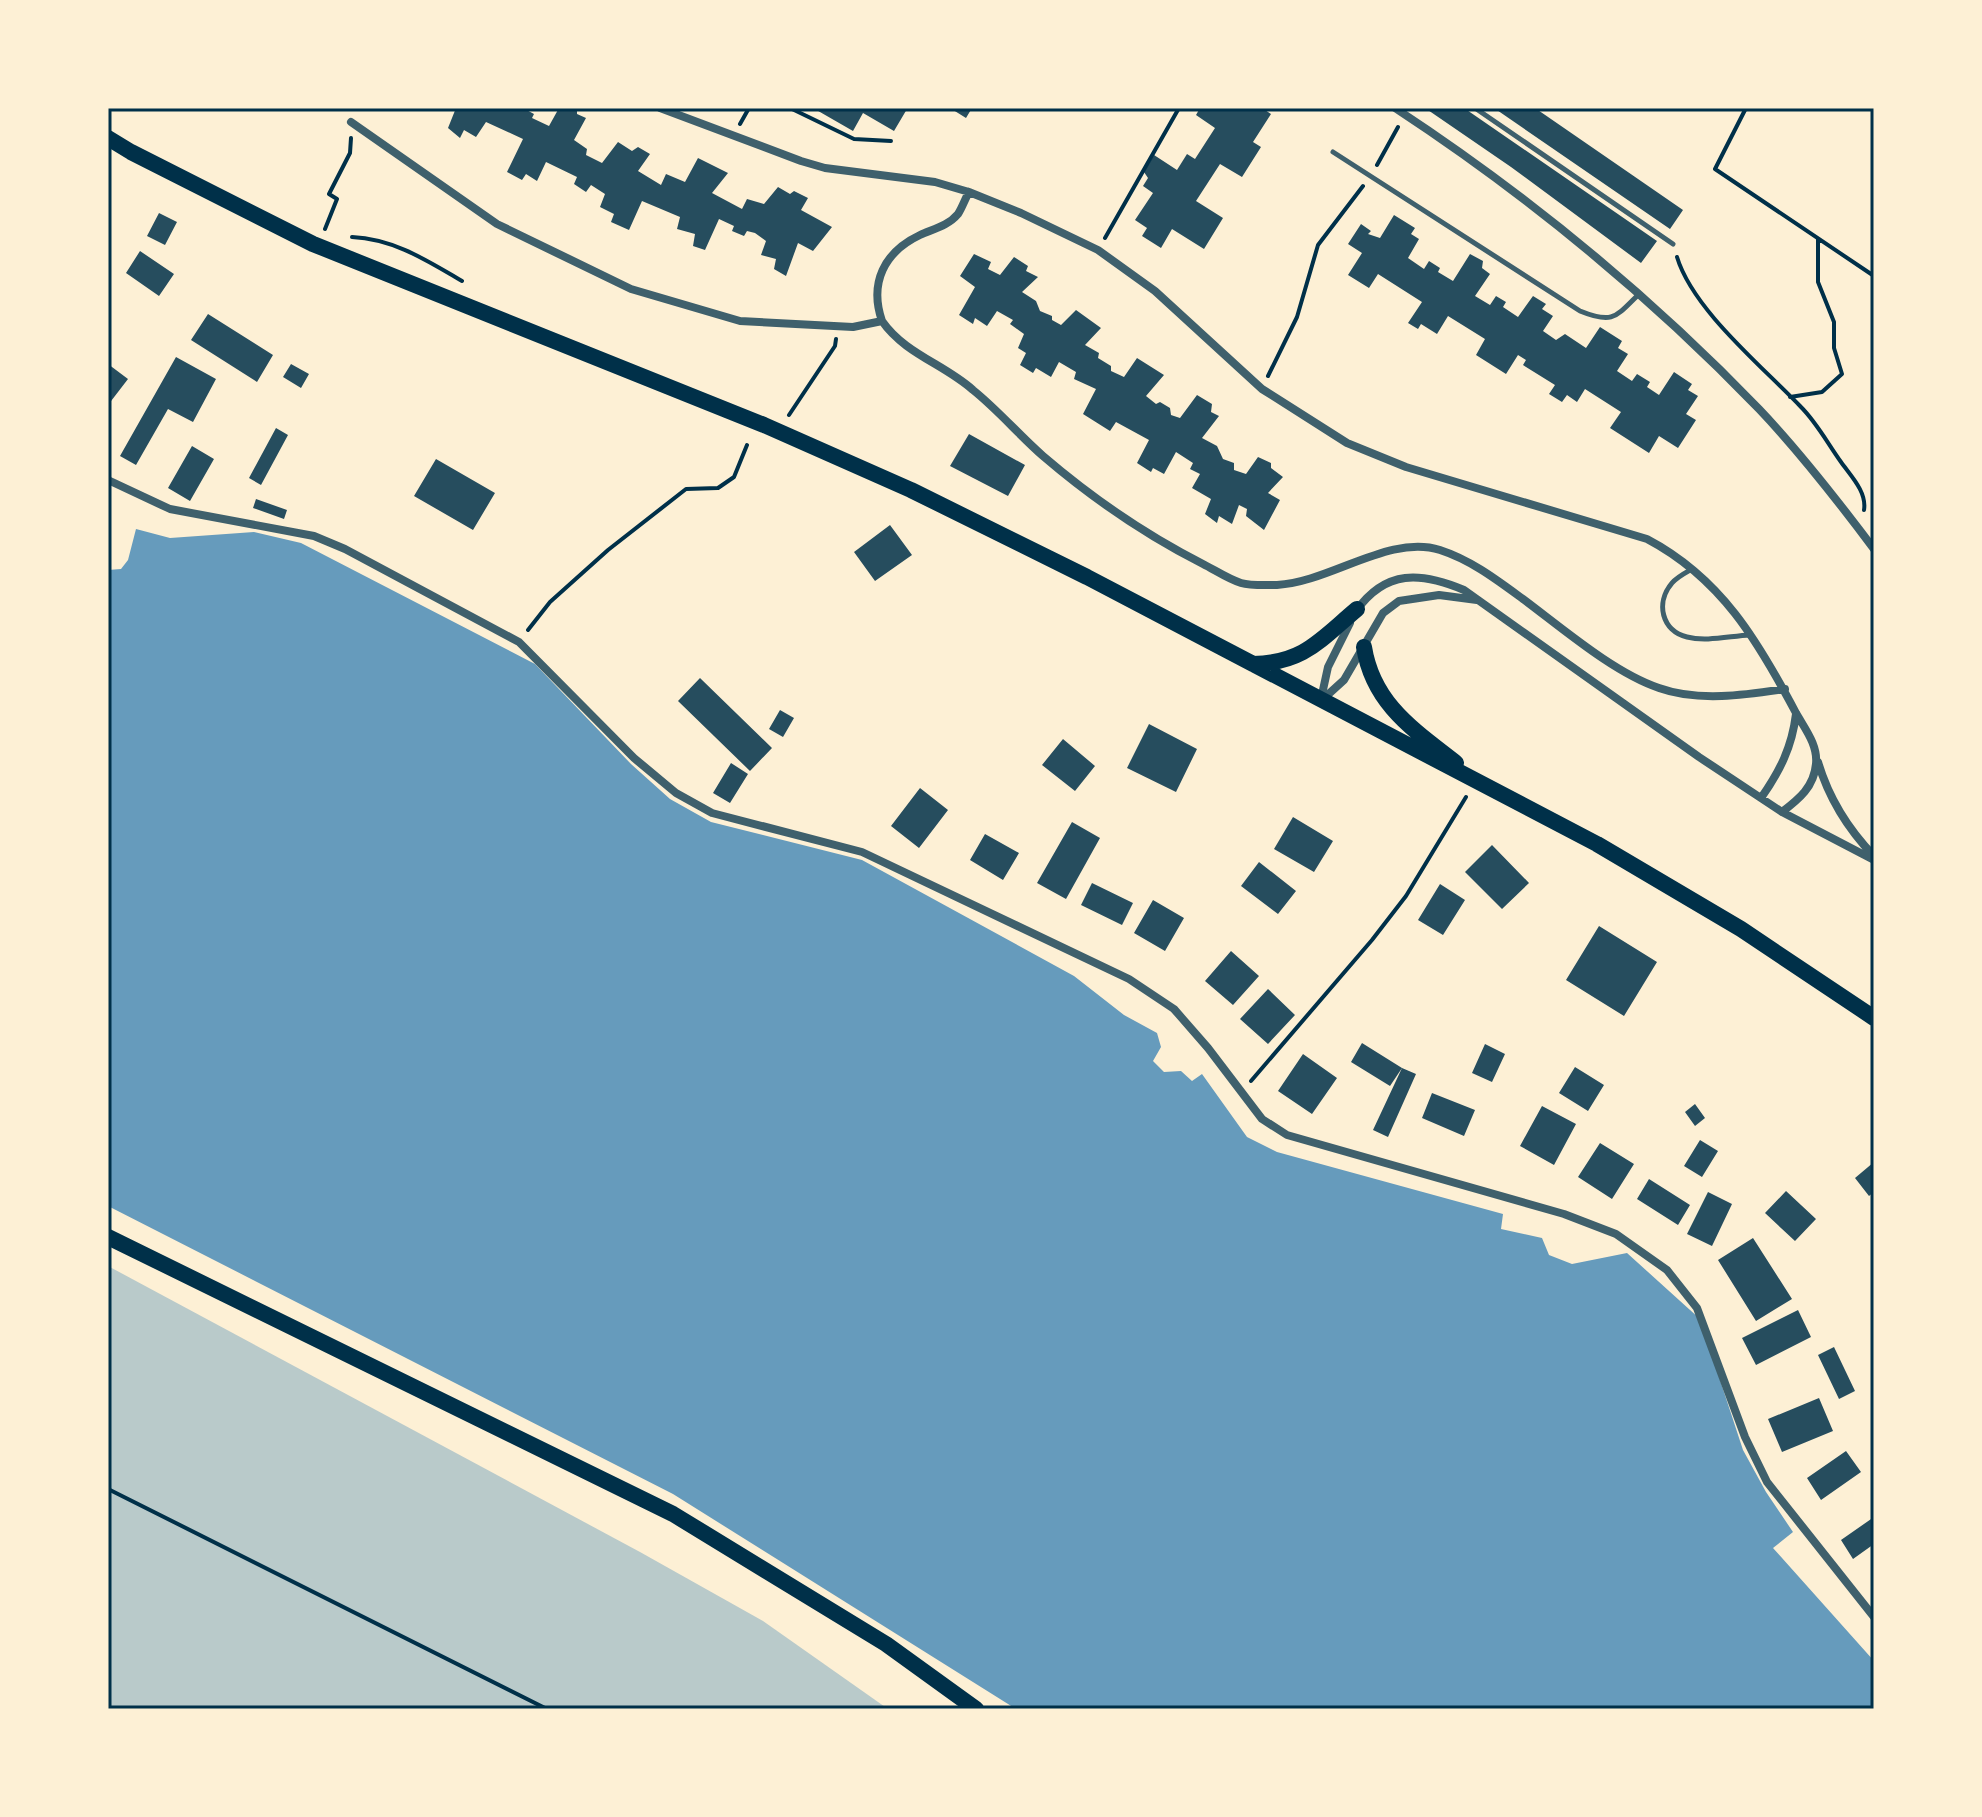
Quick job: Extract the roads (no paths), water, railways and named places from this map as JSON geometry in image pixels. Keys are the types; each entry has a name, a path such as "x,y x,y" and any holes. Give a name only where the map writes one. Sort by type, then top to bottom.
{"main road":[{"path":"108,138 313,244 764,425 911,490 1087,577 1653,876 1741,929 1874,1018"},
{"path":"1252,664 1274,663 1305,653 1357,609"},
{"path":"1364,647 1368,670 1376,688 1392,709 1489,788"},
{"path":"108,1237 673,1514 886,1644 976,1709"}],"street":[{"path":"660,108 774,153 825,168 935,182 1021,213 1098,250 1155,291 1262,389 1347,443 1406,467 1647,539 1673,553 1714,587 1751,635 1809,734 1835,808 1874,858"},
{"path":"1395,108 1482,166 1685,336 1760,410 1874,549"},
{"path":"351,122 497,224 631,289 740,321 853,327 882,321"},
{"path":"969,192 958,214 945,225 901,245 888,257 876,292 882,321 892,336 972,388 1043,456 1117,513 1189,557 1242,583 1276,585 1309,581 1375,555 1412,546 1435,549 1459,557 1491,576 1621,669 1660,689 1709,696 1785,689"},
{"path":"108,480 170,509 314,536 345,549 519,642 634,758 676,793 712,813 862,852 1129,979 1174,1009 1262,1119 1287,1135 1564,1214 1616,1234 1667,1270 1697,1308 1745,1437 1767,1482 1874,1617"},
{"path":"1321,700 1328,667 1357,609 1368,595 1390,581 1416,575 1442,580 1481,601 1699,757 1782,812 1874,858"},
{"path":"1321,700 1344,680 1383,613 1399,601 1439,595 1481,601"},
{"path":"1761,798 1789,751 1797,713"},
{"path":"1782,812 1808,790 1817,760"}],"lane":[{"path":"1475,108 1673,244"},
{"path":"1333,152 1580,311 1600,320 1617,316 1638,295"},
{"path":"1693,568 1674,580 1668,588 1662,611 1666,624 1678,635 1691,638 1751,635"}],"water":[{"path":"136,529 170,538 254,532 301,543 535,664 631,764 670,799 711,822 862,860 1074,976 1124,1015 1157,1033 1161,1047 1153,1061 1164,1072 1181,1071 1192,1081 1202,1074 1247,1137 1277,1152 1503,1214 1501,1229 1542,1238 1549,1255 1572,1264 1627,1253 1700,1319 1743,1450 1793,1532 1773,1548 1874,1661 1874,1709 1016,1709 673,1494 108,1206 108,570 121,569 128,560"}]}
